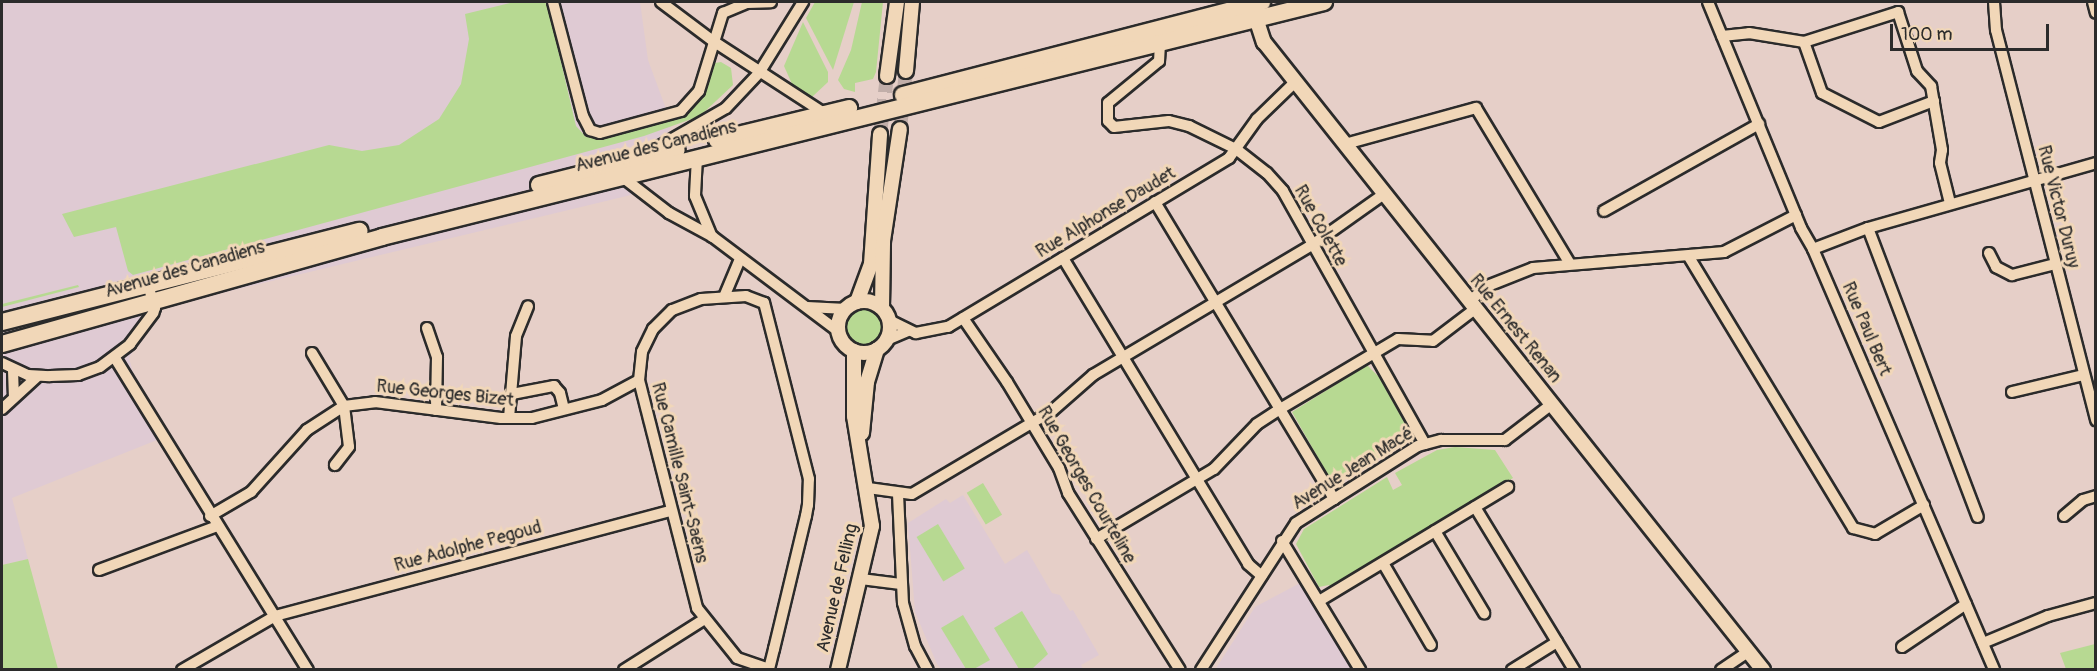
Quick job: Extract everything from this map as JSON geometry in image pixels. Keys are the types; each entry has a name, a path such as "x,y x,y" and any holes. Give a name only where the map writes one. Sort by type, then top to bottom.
{"main road":[{"name":"Avenue des Canadiens","path":"2,322 150,292 626,169 824,113 1257,8 1324,2"},
{"name":"Avenue des Canadiens","path":"626,169 697,157 1160,43 1257,8"},
{"name":"Avenue des Canadiens","path":"2,344 150,292"}],"street":[{"path":"553,2 583,116 590,130 600,133 681,111 699,91 723,13 747,3 771,2"},
{"path":"661,2 759,73 824,113"},
{"path":"803,2 759,73 726,108 626,169 657,205 713,237 807,307 811,314 839,332 854,351 882,344 885,314 883,241 900,129"},
{"path":"887,76 897,2"},
{"path":"906,71 912,2"},
{"name":"Rue Paul Bert","path":"1708,2 1796,215 1813,249 1994,669"},
{"name":"Rue Victor Duruy","path":"1994,2 1996,30 2096,420"},
{"path":"2093,2 2096,13"},
{"name":"Rue Ernest Renan","path":"1257,8 1264,42 1763,669"},
{"path":"1722,36 1749,33 1804,42 1898,12 1917,71 1931,86 1942,150 1940,163 1950,202"},
{"path":"1804,42 1822,93 1879,122 1934,102"},
{"name":"Rue Colette","path":"1160,43 1159,61 1108,103 1107,115 1114,127 1168,121 1204,131 1236,149 1283,191 1372,354 1425,444"},
{"name":"Rue Alphonse Daudet","path":"882,344 908,331 938,332 1229,158 1257,119 1295,82"},
{"path":"1345,144 1476,108 1570,264"},
{"path":"1604,211 1760,124"},
{"path":"839,332 839,320 851,306 871,264 880,134"},
{"path":"697,157 695,196 713,237"},
{"path":"1813,249 1868,228 1950,202 2096,163"},
{"path":"873,489 912,494 1052,411 1093,375 1312,245 1384,194"},
{"path":"1155,202 1334,499"},
{"path":"1096,539 1214,469 1257,424 1372,354 1398,339 1433,341 1472,305 1516,273 1570,264 1689,257 1741,247 1796,215"},
{"path":"1868,228 1978,517"},
{"path":"1989,254 1996,267 2012,275 2055,264"},
{"path":"1689,257 1853,528 1875,534 1924,505"},
{"path":"1063,258 1248,564 1262,576"},
{"path":"724,297 740,259"},
{"path":"2,363 13,370 38,376 78,375 115,358 144,328 155,308 150,292"},
{"name":"Rue Camille Saint-Saëns","path":"724,297 760,300 767,308 810,490 769,669 737,658 703,620 689,588 639,380 642,352 653,329 672,310 701,299 724,297"},
{"path":"807,307 851,306 870,302 885,314"},
{"path":"509,418 516,336 528,306"},
{"name":"Rue Alphonse Daudet","path":"885,314 908,331"},
{"name":"Rue Georges Courteline","path":"963,318 1032,423 1096,539 1180,669"},
{"path":"427,328 436,357 436,410"},
{"name":"Avenue de Felling","path":"861,444 867,382 882,344"},
{"name":"Avenue de Felling","path":"838,669 872,526 873,489 854,416 854,351"},
{"path":"312,353 344,406 349,447 335,465"},
{"path":"115,358 214,521 308,669"},
{"path":"13,370 14,395"},
{"path":"2012,392 2084,375"},
{"path":"2,409 14,395 38,376"},
{"name":"Rue Georges Bizet","path":"99,570 214,521 251,492 307,430 344,406 375,402 509,418 532,418 602,400 639,380"},
{"path":"512,394 554,386 560,393 564,410"},
{"name":"Avenue Jean Macé","path":"1201,669 1296,523 1425,444 1441,440 1506,440 1552,404"},
{"path":"1319,601 1508,487"},
{"path":"898,494 902,584 909,631 928,669"},
{"path":"2064,516 2083,500 2096,496"},
{"path":"1475,507 1574,669"},
{"name":"Rue Adolphe Pegoud","path":"182,669 274,616 670,511"},
{"path":"1435,531 1484,613"},
{"path":"1282,542 1360,669"},
{"path":"1383,563 1431,645"},
{"path":"861,579 902,584"},
{"path":"1983,643 2048,616 2096,603"},
{"path":"1902,647 1966,604"},
{"path":"624,669 703,620"},
{"path":"1512,669 1557,642"},
{"path":"1721,669 1749,651"}],"shaded area":[{"path":"2,2 640,2 648,60 672,125 631,195 159,308 129,358 143,408 162,438 12,498 28,559 2,565"},
{"path":"963,495 1005,564 1027,550 1052,593 1060,595 1070,611 1073,610 1099,655 1081,665 1083,669 941,669 937,664 915,612 908,523 946,499 950,503"},
{"path":"1302,582 1352,669 1215,670 1255,607"}],"green space":[{"path":"514,2 547,2 576,126 586,137 682,116 699,98 715,63 721,62 731,68 733,85 700,116 644,136 133,275 128,271 116,227 74,237 62,214 329,145 362,151 399,145 439,119 461,84 469,39 465,14"},
{"path":"815,2 854,2 833,70 806,18"},
{"path":"862,2 883,2 876,72 873,79 855,83 855,92 844,89 838,80 851,50"},
{"path":"803,22 828,72 828,82 812,97 792,84 784,66"},
{"path":"78,285 79,287 2,307 2,304"},
{"path":"864,308 877,314 883,327 877,340 864,346 851,340 845,327 851,314"},
{"path":"1367,365 1379,377 1413,438 1333,484 1292,412"},
{"path":"1455,447 1495,450 1513,478 1332,589 1329,585 1319,587 1296,544 1304,529 1387,477 1393,490 1402,485 1395,473 1437,450"},
{"path":"983,483 1002,515 986,525 967,493"},
{"path":"938,524 965,569 943,581 917,537"},
{"path":"28,559 58,669 2,669 2,565"},
{"path":"1022,611 1048,654 1032,669 1019,669 994,628"},
{"path":"963,615 990,660 974,669 966,669 941,628"},
{"path":"2095,644 2095,669 2066,669 2060,653"}],"tunnel":[{"path":"900,129 906,71"},
{"path":"880,134 887,76"}]}
